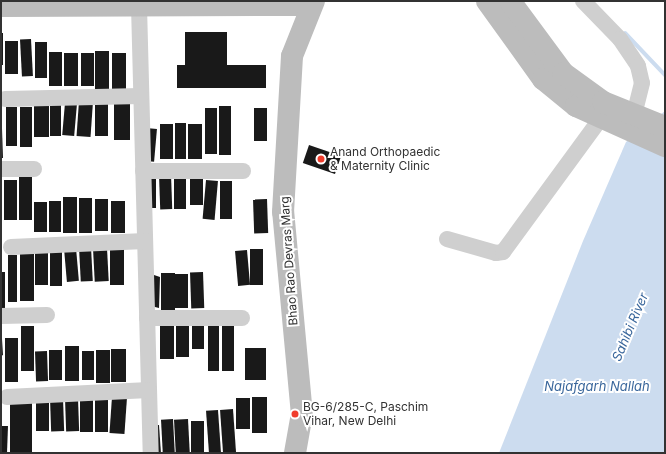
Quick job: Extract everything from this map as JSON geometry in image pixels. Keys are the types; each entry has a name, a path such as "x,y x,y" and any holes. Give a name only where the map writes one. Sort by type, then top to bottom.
{"street":[{"path":"486,1 543,79 576,106 601,118 638,122"},
{"path":"510,1 563,73 603,102 638,122 665,146"},
{"path":"582,1 620,39 638,66 642,83 638,122"},
{"path":"1,6 138,6 313,3"},
{"name":"Bhao Rao Devras Marg","path":"295,453 302,414 283,212 292,56 313,3"},
{"path":"138,6 151,453"},
{"path":"6,99 141,96"},
{"path":"447,239 496,253 503,252 601,118"},
{"path":"1,169 34,169"},
{"path":"143,171 243,171"},
{"path":"11,247 145,241"},
{"path":"1,316 47,314"},
{"path":"147,318 242,318"},
{"path":"7,397 149,390"}],"water":[{"name":"Najafgarh Nallah","path":"665,111 665,453 499,453 583,241 626,142"}],"building":[{"path":"185,32 227,32 227,65 266,65 266,88 177,88 177,65 185,65"},
{"path":"1,33 3,33 3,65 1,65"},
{"path":"31,39 33,76 22,77 20,40"},
{"path":"5,41 18,41 18,74 5,74"},
{"path":"35,42 47,42 47,78 35,78"},
{"path":"95,51 109,51 109,89 95,89"},
{"path":"49,52 62,52 62,86 49,86"},
{"path":"64,53 78,53 78,86 64,86"},
{"path":"81,53 94,53 94,86 81,86"},
{"path":"112,53 126,53 126,91 112,91"},
{"path":"79,101 93,102 91,137 77,136"},
{"path":"95,101 108,101 108,136 95,136"},
{"path":"65,103 77,104 74,136 62,135"},
{"path":"34,104 49,104 49,137 34,137"},
{"path":"50,104 61,104 61,136 50,136"},
{"path":"114,104 130,104 130,140 114,140"},
{"path":"219,106 231,106 231,155 219,155"},
{"path":"6,107 17,107 17,146 6,146"},
{"path":"20,107 32,107 32,147 20,147"},
{"path":"205,108 217,108 217,154 205,154"},
{"path":"254,108 267,108 267,141 254,141"},
{"path":"175,123 186,123 186,159 175,159"},
{"path":"160,124 173,124 173,159 160,159"},
{"path":"188,124 202,124 202,159 188,159"},
{"path":"146,128 157,129 154,162 143,161"},
{"path":"2,129 3,158 1,158"},
{"path":"309,145 341,156 335,174 303,163"},
{"path":"159,174 171,174 172,209 160,209"},
{"path":"146,175 156,175 156,208 146,208"},
{"path":"190,175 203,175 203,205 190,205"},
{"path":"174,176 186,176 186,209 174,209"},
{"path":"19,177 32,177 32,220 19,220"},
{"path":"4,180 17,180 17,220 4,220"},
{"path":"206,180 218,181 215,220 203,219"},
{"path":"220,181 232,181 232,219 220,219"},
{"path":"63,197 77,197 77,233 63,233"},
{"path":"79,198 92,198 92,233 79,233"},
{"path":"95,199 108,199 108,231 95,231"},
{"path":"253,199 267,199 268,233 254,233"},
{"path":"49,201 61,201 61,232 49,232"},
{"path":"111,201 125,201 125,233 111,233"},
{"path":"34,202 47,202 47,232 34,232"},
{"path":"91,247 93,281 81,282 79,248"},
{"path":"110,247 124,247 124,285 110,285"},
{"path":"50,248 62,248 62,286 50,286"},
{"path":"76,248 79,281 67,282 64,249"},
{"path":"107,248 109,281 95,282 93,249"},
{"path":"250,249 263,249 263,285 250,285"},
{"path":"247,250 250,285 238,286 235,251"},
{"path":"35,252 48,252 48,285 35,285"},
{"path":"20,253 34,253 34,301 20,301"},
{"path":"8,255 17,255 17,302 8,302"},
{"path":"1,272 5,272 5,311 1,311"},
{"path":"190,272 203,272 204,308 191,308"},
{"path":"161,273 175,273 175,310 161,310"},
{"path":"151,274 160,277 159,308 151,306"},
{"path":"175,274 188,274 188,308 175,308"},
{"path":"192,321 204,321 204,349 192,349"},
{"path":"176,323 189,323 189,357 176,357"},
{"path":"208,324 219,324 219,371 208,371"},
{"path":"160,325 174,325 174,359 160,359"},
{"path":"222,325 234,325 234,371 222,371"},
{"path":"21,326 34,326 34,371 21,371"},
{"path":"5,338 18,338 18,382 5,382"},
{"path":"1,339 3,355 1,356"},
{"path":"65,346 79,346 79,381 65,381"},
{"path":"245,348 266,348 266,380 245,380"},
{"path":"111,349 126,349 126,382 111,382"},
{"path":"49,350 62,350 62,380 49,380"},
{"path":"96,350 110,350 110,383 96,383"},
{"path":"35,351 47,351 48,381 36,381"},
{"path":"82,351 94,351 94,380 82,380"},
{"path":"112,397 127,398 124,434 109,433"},
{"path":"252,397 267,397 267,433 252,433"},
{"path":"50,398 63,398 64,431 51,431"},
{"path":"65,398 78,398 79,431 66,431"},
{"path":"95,398 108,398 108,432 95,432"},
{"path":"236,398 250,398 250,429 236,429"},
{"path":"36,399 49,399 49,431 36,431"},
{"path":"80,400 93,400 93,432 80,432"},
{"path":"10,401 32,401 32,453 10,453"},
{"path":"233,409 236,453 223,453 220,410"},
{"path":"218,410 221,453 209,453 206,411"},
{"path":"173,419 175,453 163,453 161,420"},
{"path":"188,419 190,453 176,453 174,420"},
{"path":"191,421 204,421 204,453 191,453"},
{"path":"153,425 159,425 161,453 155,453"},
{"path":"1,426 8,426 7,453 1,453"}],"waterway":[{"path":"625,33 665,75"}],"place":[{"name":"Anand Orthopaedic & Maternity Clinic","path":"321,159"},
{"name":"BG-6/285-C, Paschim Vihar, New Delhi","path":"295,414"}],"water label":[{"name":"Sahibi River","path":"630,327"}]}
